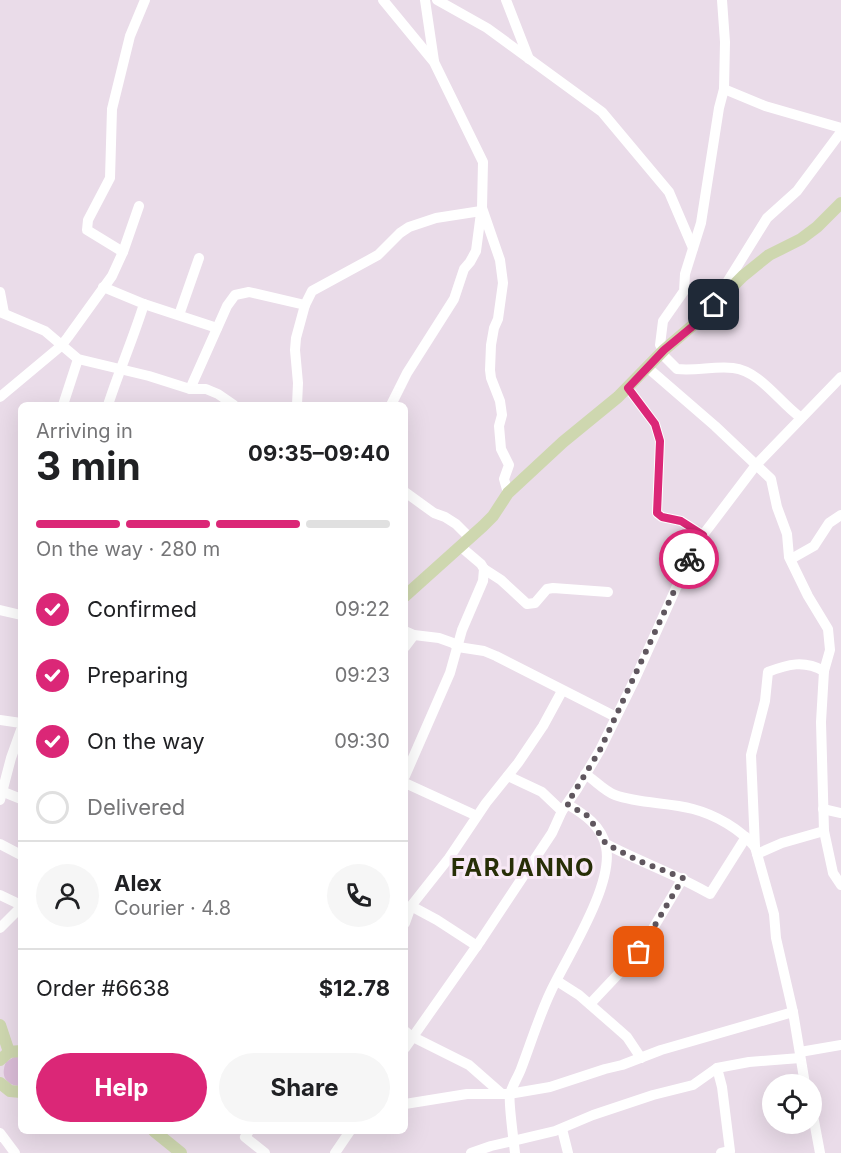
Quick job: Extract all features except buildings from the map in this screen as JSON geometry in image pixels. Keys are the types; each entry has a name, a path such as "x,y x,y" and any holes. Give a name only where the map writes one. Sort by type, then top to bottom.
{"main road":[{"path":"408,593 493,516 508,493 563,442 628,388 663,352 769,255 801,239 841,203"},
{"path":"0,1025 10,1055"},
{"path":"1,1085 10,1091 18,1092"},
{"path":"158,1134 179,1152"}],"street":[{"path":"123,252 87,230 88,219 110,178 112,109 130,36 145,0"},
{"path":"383,0 434,62 483,162 482,209 476,251 464,269 454,299 407,373 393,402"},
{"path":"425,0 434,62"},
{"path":"437,0 487,28 602,112 669,192 693,248"},
{"path":"506,0 530,59"},
{"path":"722,0 725,42 724,89 701,223 686,274 684,291 663,321 660,345 676,369 695,371 735,368 754,376 788,409 800,417"},
{"path":"714,305 767,218 797,190 841,130 765,106 724,89"},
{"path":"0,397 61,346 112,276 139,206"},
{"path":"297,402 298,383 294,350 305,305 312,291 378,255 409,227 436,218 482,209"},
{"path":"482,209 502,272 502,289 498,319 491,345 490,370 500,401 502,415 499,439 509,465 504,479 508,493"},
{"path":"179,315 199,258"},
{"path":"103,287 144,304 217,328"},
{"path":"0,292 2,312 45,331 78,359 149,376 190,389 206,389 229,402"},
{"path":"190,389 227,306 236,295 249,292 305,305"},
{"path":"109,402 119,370 131,346 144,304"},
{"path":"64,402 78,359"},
{"path":"648,368 715,426 771,479 777,507 787,534 791,559 808,596 828,629 830,650 824,671 821,722 824,831 833,873 841,885"},
{"path":"506,1094 469,1065 408,1034 477,946 552,833 600,750 639,671 690,557 703,535 756,465 841,377"},
{"path":"628,388 655,424 660,441 657,513 662,517 681,521 703,535"},
{"path":"408,494 434,513 456,524 484,569 501,580 527,604 535,603 547,589 569,588 608,592"},
{"path":"791,559 814,546 829,523 841,515"},
{"path":"408,769 450,673 462,630 483,580 484,569"},
{"path":"0,610 18,614"},
{"path":"410,633 440,638 458,647 484,651 616,717"},
{"path":"803,1074 793,1012 778,950 774,914 756,850 751,755 765,701 768,672 794,663 814,665 824,671"},
{"path":"408,914 411,906 454,852 477,816 543,726 562,691"},
{"path":"0,720 18,723"},
{"path":"18,740 1,796 18,799"},
{"path":"585,774 612,794 693,809 717,818 746,837 756,850"},
{"path":"508,776 542,792 565,808 588,816 606,844 607,855 594,907 557,981 506,1094 514,1153"},
{"path":"408,784 477,816"},
{"path":"823,809 841,813"},
{"path":"756,850 824,831"},
{"path":"606,844 639,861 683,878 710,894 746,837"},
{"path":"0,844 18,853"},
{"path":"590,1004 639,952 683,878"},
{"path":"0,895 18,904"},
{"path":"411,906 477,946"},
{"path":"0,928 18,909"},
{"path":"557,981 590,1004 627,1037 641,1058"},
{"path":"408,1104 467,1094 506,1094 550,1087 793,1012"},
{"path":"471,1153 562,1129 592,1115 693,1085 717,1068 800,1055 841,1045"},
{"path":"717,1068 722,1087 730,1151 721,1153"},
{"path":"562,1129 568,1153"},
{"path":"0,1133 15,1153"},
{"path":"247,1134 245,1137 264,1153"},
{"path":"335,1153 348,1134"},
{"path":"816,1134 820,1153"}],"shaded area":[{"path":"18,1057 18,1086 8,1082 4,1076 6,1062"}],"way so far":[{"path":"639,952 683,878 639,861 606,844 588,816 567,804 600,750 641,667 689,559"}],"district":[{"name":"FARJANNO","path":"523,868"}],"route":[{"path":"689,559 703,535 681,521 662,517 657,513 660,441 650,415 628,388 664,350 699,321 714,305"}]}
